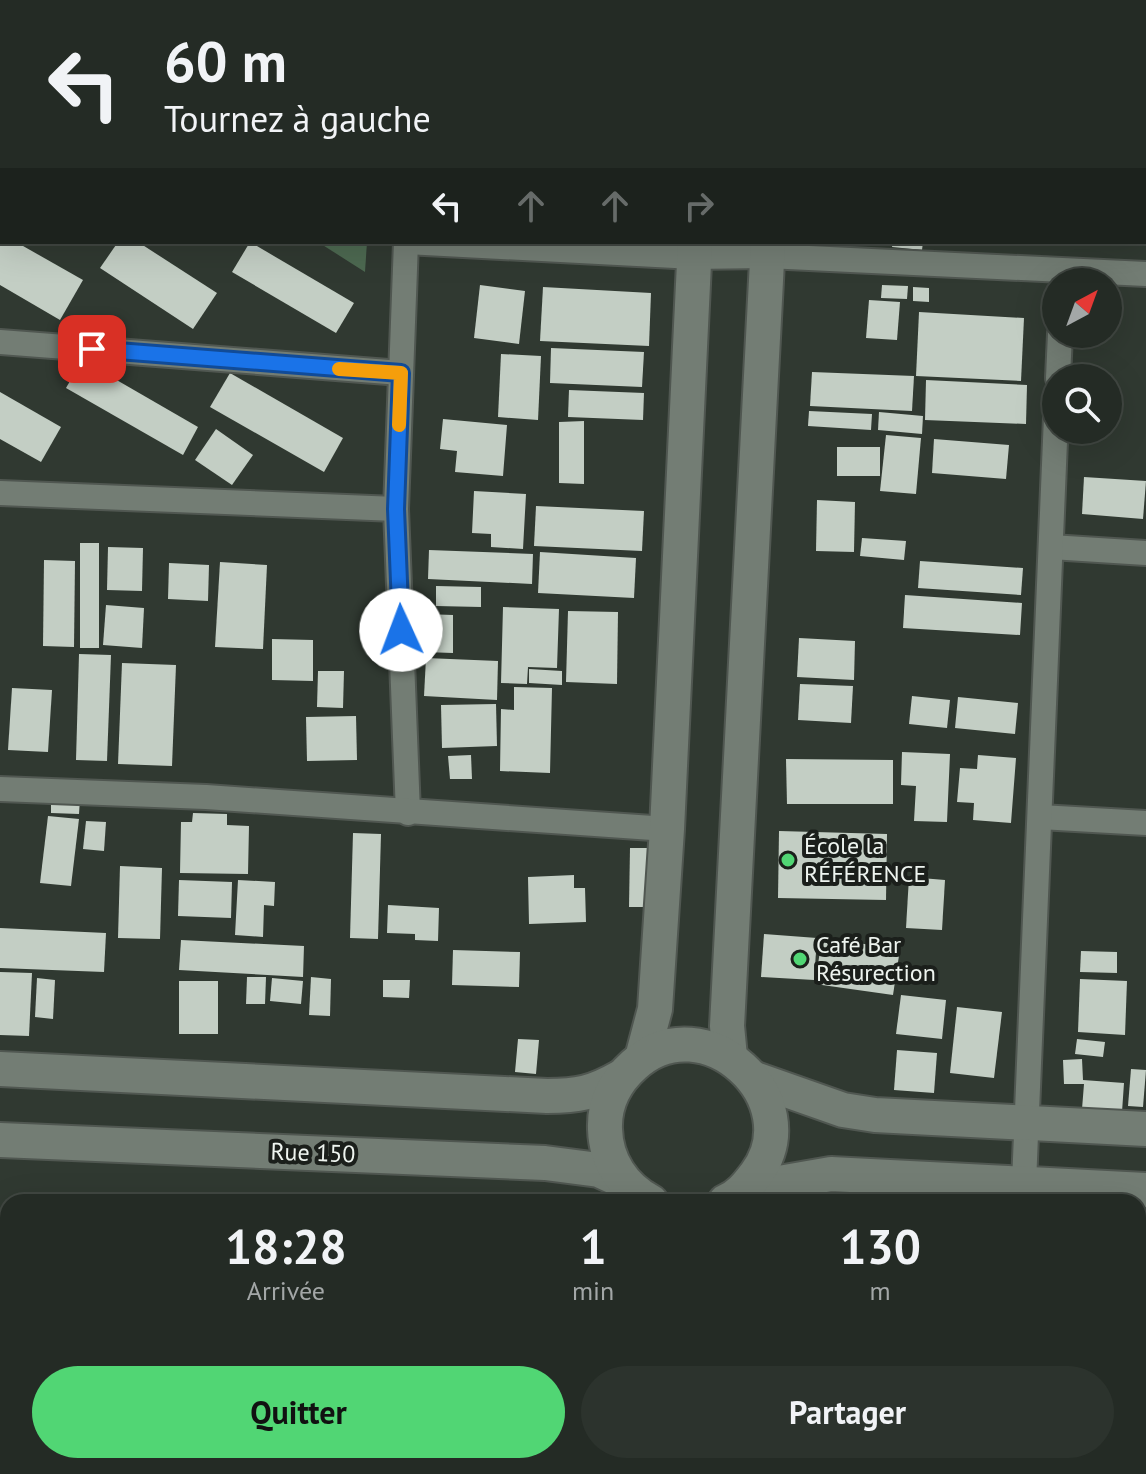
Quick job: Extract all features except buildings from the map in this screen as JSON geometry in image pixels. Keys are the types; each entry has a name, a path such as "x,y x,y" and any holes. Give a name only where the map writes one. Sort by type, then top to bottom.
{"main road":[{"path":"738,1194 763,1165 771,1137 768,1107 743,1068 727,1026 767,249"},
{"path":"637,1194 608,1151 605,1118 610,1097 632,1068 655,1009 667,829 694,250"},
{"path":"0,1069 559,1096 595,1092 663,1048 686,1045 709,1048 743,1068 854,1111 1146,1129"},
{"name":"Rue 150","path":"0,1140 545,1163 599,1170 636,1194"},
{"path":"750,1194 831,1174 1146,1190"}],"street":[{"path":"406,244 396,509 408,813"},
{"path":"478,244 767,249 1042,274"},
{"path":"1122,275 1146,274"},
{"path":"0,342 401,373"},
{"path":"1024,1183 1055,444"},
{"path":"0,493 396,509"},
{"path":"1051,547 1146,553"},
{"path":"0,789 206,797 667,829"},
{"path":"1040,817 1146,823"}],"green space":[{"path":"321,244 367,244 365,272"}],"slow traffic":[{"path":"339,369 401,373 399,425"}],"place":[{"name":"École la RÉFÉRENCE","path":"788,860"},
{"name":"Café Bar Résurection","path":"800,959"}],"route":[{"path":"92,349 401,373 396,509 401,630"}]}
